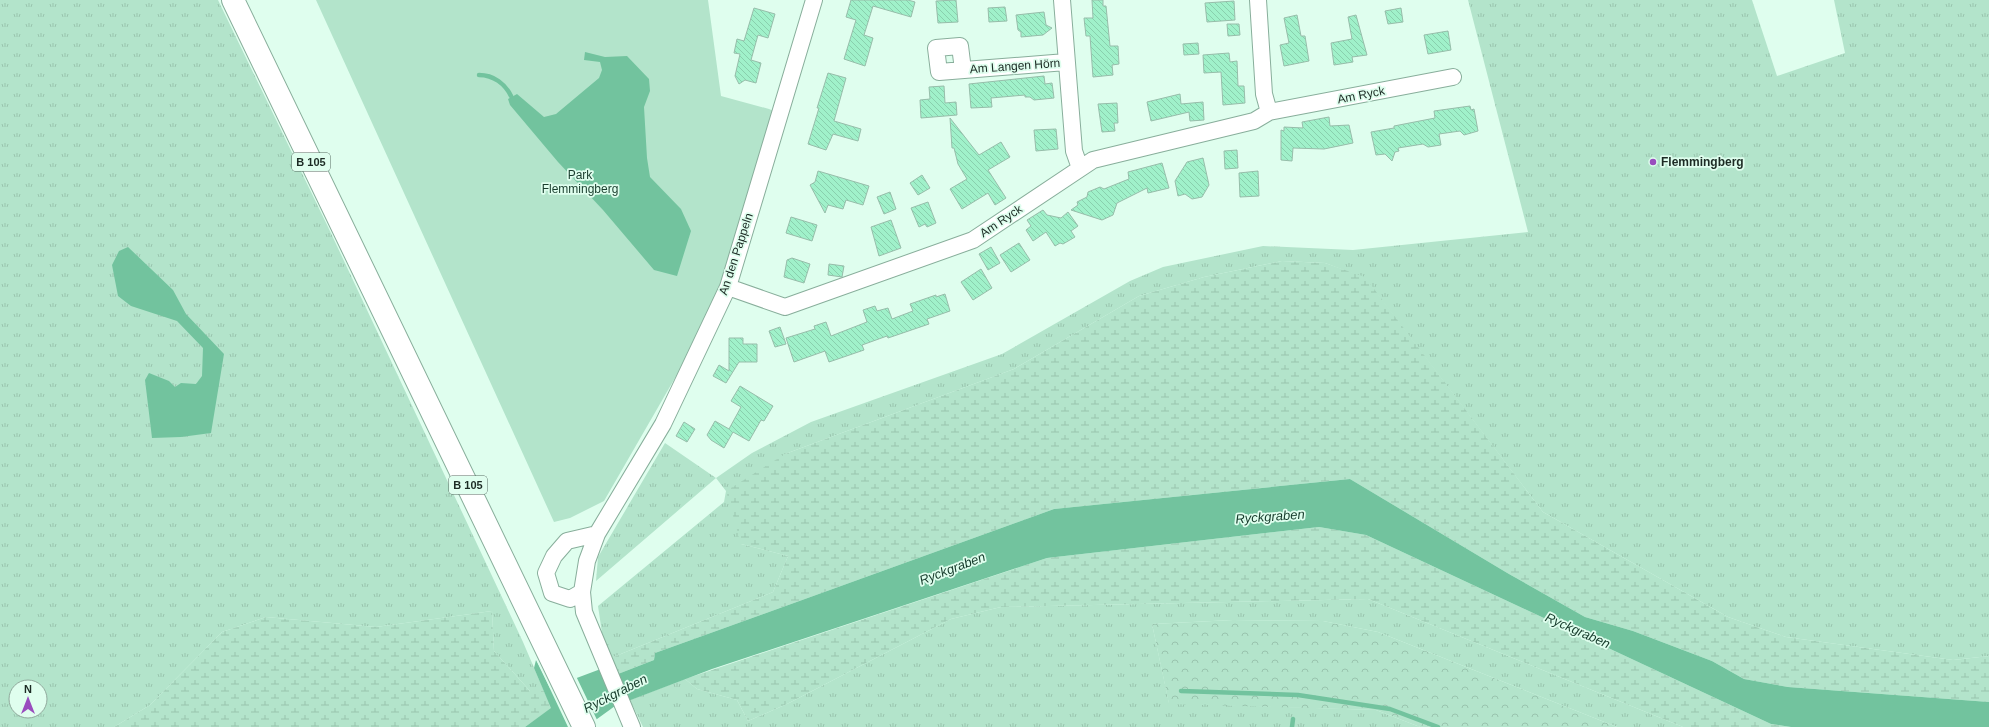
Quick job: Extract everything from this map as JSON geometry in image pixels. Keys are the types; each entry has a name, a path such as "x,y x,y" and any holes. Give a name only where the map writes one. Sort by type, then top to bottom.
{"highway":[{"name":"B 105","path":"233,0 584,727"}],"street":[{"name":"An den Pappeln","path":"630,721 584,612 582,592 587,561 597,534 663,424 728,287 814,0"},
{"name":"Am Langen Hörn","path":"1062,0 1074,151 1080,168"},
{"path":"1258,0 1264,94 1269,112"},
{"name":"Am Langen Hörn","path":"963,70 1066,62"},
{"name":"Am Ryck","path":"728,287 785,307 973,240 1093,160 1254,121 1269,112 1453,77"},
{"path":"582,592 570,599 552,593 546,573 554,556 567,541 597,534"}],"green space":[{"path":"0,0 218,0 329,229 523,642 544,691 530,691 494,651 492,611 376,627 266,617 222,632 150,705 114,727 0,727"},
{"name":"Park Flemmingberg","path":"316,0 708,0 721,96 776,112 722,282 683,364 604,501 570,518 554,522"},
{"path":"1468,0 1752,0 1777,76 1845,53 1834,0 1989,0 1989,656 1953,660 1786,637 1728,617 1543,512 1365,278 1325,263 1282,261 1204,277 1139,296 1014,369 785,454 741,544 788,556 773,592 611,658 602,633 598,606 724,502 726,491 716,478 752,453 811,422 1002,354 1130,281 1163,267 1263,246 1353,250 1528,232"},
{"path":"1282,261 1325,263 1365,277 1543,512 1728,617 1786,637 1953,660 1989,656 1989,702 1788,687 1744,679 1712,661 1633,631 1585,617 1509,574 1350,479 1054,509 655,653 654,660 618,674 611,658 773,592 788,556 741,544 726,491 785,454 1014,369 1139,296 1204,277"},
{"path":"665,443 716,478 596,581 598,557"},
{"path":"1319,527 1366,535 1771,724 1791,727 1683,727 1368,599 1001,607 951,619 787,704 748,721 737,700 697,689 685,679 1047,558"},
{"path":"1368,599 1683,727 1617,727 1378,632 1323,621 1233,620 1152,624 1169,703 1376,710 1420,727 643,727 630,700 685,679 697,689 737,700 748,721 787,704 951,619 1001,607"},
{"path":"492,611 494,651 530,691 544,691 552,708 525,727 114,727 150,705 222,632 266,617 376,627"},
{"path":"1233,620 1323,621 1378,632 1617,727 1420,727 1376,710 1169,704 1152,624"}],"water":[{"path":"585,52 605,57 627,56 649,79 650,91 644,107 647,158 650,177 681,209 691,231 677,276 654,270 603,210 558,162 510,105 508,99 517,94 544,117 556,114 599,78 602,70 600,62 584,60"},
{"path":"128,247 173,290 186,314 224,354 211,433 181,437 152,438 145,380 149,373 169,381 175,387 181,383 196,384 202,376 203,348 177,321 131,306 118,296 112,265 119,251"},
{"name":"Ryckgraben","path":"1350,479 1509,574 1585,617 1633,631 1712,661 1744,679 1788,687 1989,702 1989,727 1791,727 1771,724 1366,535 1319,527 1047,558 712,669 615,706 586,727 525,727 551,708 534,668 536,660 550,688 614,664 618,674 654,660 655,653 1054,509"}],"pier":[{"path":"536,659 538,659 550,686 576,676 598,722 590,727 568,727"}],"building":[{"path":"851,0 908,0 915,2 911,17 873,6 864,35 873,38 865,66 844,59 856,20 846,17"},
{"path":"956,0 958,22 938,23 936,1"},
{"path":"1092,0 1103,0 1103,6 1106,6 1110,46 1118,46 1119,64 1112,65 1113,75 1093,77 1090,36 1086,36 1084,18 1093,18"},
{"path":"1234,1 1235,20 1207,22 1205,3"},
{"path":"1005,7 1007,21 989,22 988,8"},
{"path":"754,8 775,14 768,38 758,35 751,60 761,63 756,83 745,80 739,84 735,76 740,54 734,53 737,39 744,41"},
{"path":"1401,8 1403,22 1388,24 1385,11"},
{"path":"1044,12 1046,25 1052,28 1043,35 1021,37 1021,32 1018,30 1016,15"},
{"path":"1297,15 1301,36 1305,36 1309,61 1284,66 1280,45 1289,43 1284,18"},
{"path":"1356,15 1367,55 1352,57 1353,62 1334,65 1331,43 1352,39 1348,17"},
{"path":"1227,24 1239,24 1240,35 1228,36"},
{"path":"1448,31 1451,50 1428,54 1424,35"},
{"path":"1198,43 1199,54 1184,55 1183,44"},
{"path":"1229,53 1230,62 1237,61 1238,86 1244,86 1245,103 1223,105 1221,72 1204,73 1203,55"},
{"path":"828,73 846,78 834,121 861,129 858,141 833,134 826,150 808,144"},
{"path":"1044,76 1045,84 1052,83 1054,98 1034,100 1030,97 1025,97 1025,95 991,98 992,107 971,108 969,84"},
{"path":"944,86 945,103 956,102 957,115 921,118 920,100 930,99 929,87"},
{"path":"1180,94 1181,104 1203,102 1204,120 1190,121 1189,112 1151,121 1147,102"},
{"path":"1117,103 1118,123 1114,123 1115,131 1102,132 1098,104"},
{"path":"1470,106 1471,110 1474,109 1478,131 1464,135 1460,131 1439,134 1441,145 1428,147 1423,144 1398,148 1399,151 1395,152 1392,161 1385,154 1376,155 1371,132 1435,118 1434,111"},
{"path":"1329,117 1330,126 1349,125 1353,143 1324,149 1293,148 1292,161 1281,160 1281,130 1284,131 1284,127 1303,128 1302,122"},
{"path":"950,118 979,155 1001,142 1010,157 988,170 1006,198 995,205 988,193 962,209 950,189 967,179 958,164 954,148 952,148"},
{"path":"1056,129 1058,149 1036,151 1034,130"},
{"path":"1237,150 1238,168 1225,169 1224,151"},
{"path":"1203,158 1209,185 1202,197 1192,199 1185,194 1178,196 1175,181 1187,162"},
{"path":"1162,163 1169,188 1148,193 1147,188 1117,203 1113,215 1102,220 1071,210 1078,205 1077,202 1087,197 1088,192 1100,187 1104,189 1129,179 1128,172"},
{"path":"818,171 869,186 863,205 846,200 843,209 828,205 825,213 810,185 815,182"},
{"path":"1258,171 1259,196 1240,197 1239,173"},
{"path":"922,175 930,188 918,195 910,183"},
{"path":"890,192 896,209 884,214 877,197"},
{"path":"928,202 936,223 927,227 925,224 919,227 911,208"},
{"path":"1043,210 1047,215 1061,218 1068,212 1078,226 1071,231 1075,237 1063,244 1060,243 1055,246 1046,232 1033,241 1026,230 1031,226 1027,220"},
{"path":"791,217 817,225 812,241 786,233"},
{"path":"891,220 901,248 879,256 871,227"},
{"path":"1019,243 1030,260 1011,272 1000,255"},
{"path":"991,247 1000,263 988,270 979,254"},
{"path":"792,258 810,264 804,283 784,277 787,260"},
{"path":"829,264 844,266 842,277 828,275"},
{"path":"981,269 992,288 973,300 961,282"},
{"path":"945,294 950,311 927,319 929,324 862,345 864,350 829,362 825,351 794,362 786,338 815,329 814,326 826,322 831,336 867,322 863,310 875,306 877,311 888,308 892,319 913,311 910,304 936,295 936,297"},
{"path":"780,327 786,344 775,347 769,331"},
{"path":"729,338 743,338 743,344 757,344 757,362 739,362 726,383 713,376 719,365 729,371"},
{"path":"740,386 773,406 764,421 761,420 749,441 733,432 724,448 711,440 707,435 715,421 729,429 741,407 731,401"},
{"path":"684,422 695,429 687,442 676,436"}],"waterway":[{"path":"479,75 494,78 506,88 511,96"},
{"path":"1181,691 1298,695 1390,709 1438,727"},
{"path":"1292,727 1293,719"}],"place":[{"name":"Flemmingberg","path":"1653,162"}]}
